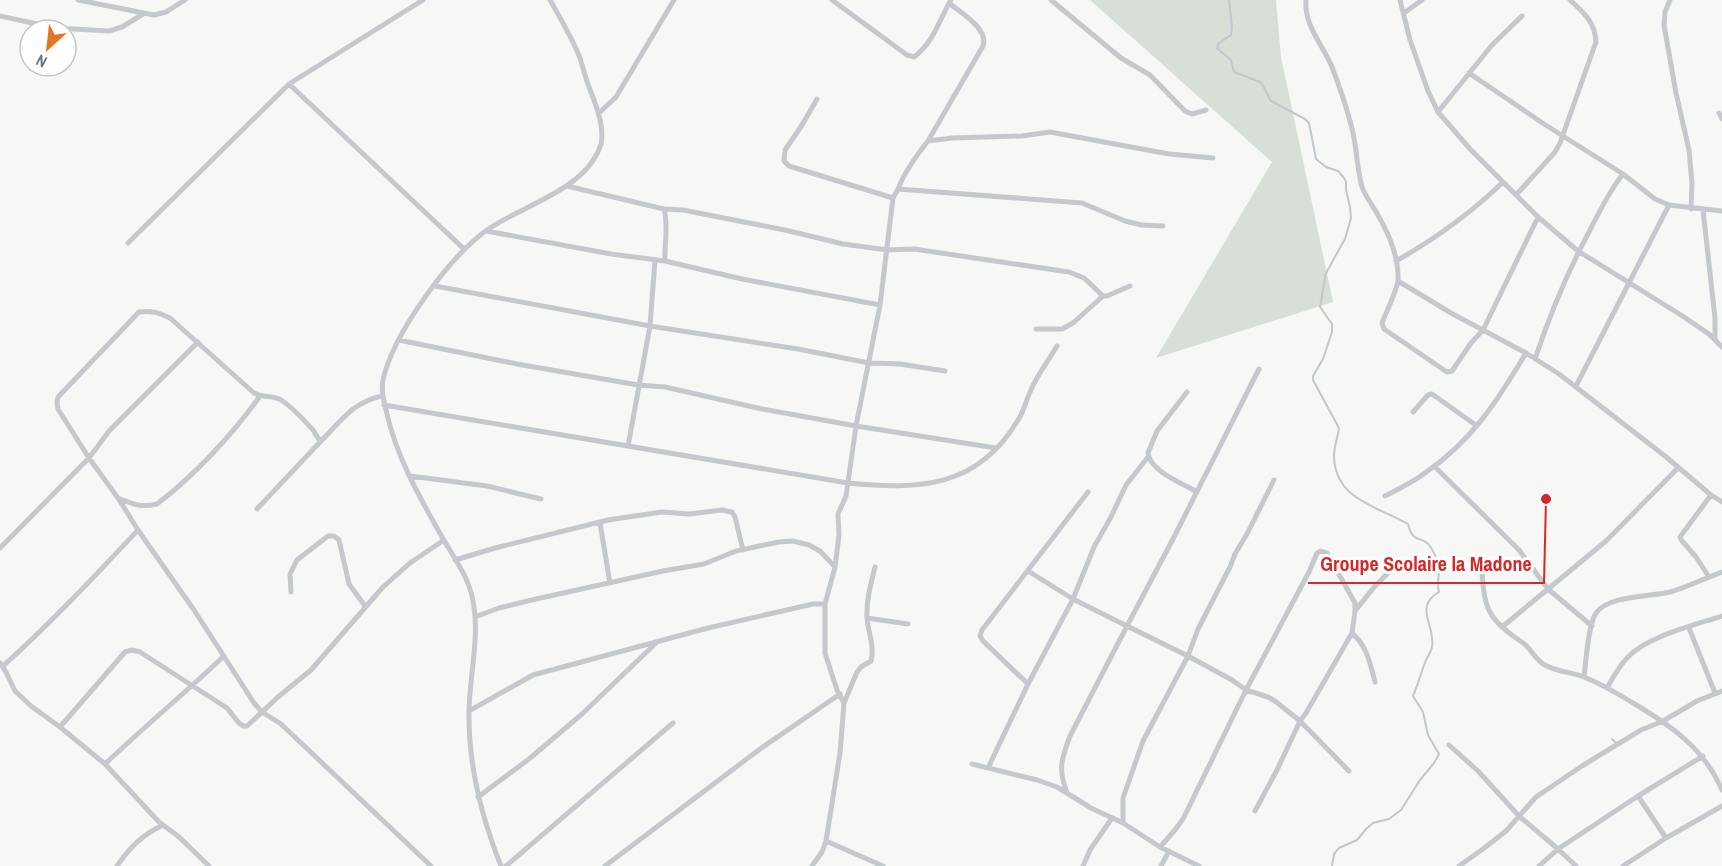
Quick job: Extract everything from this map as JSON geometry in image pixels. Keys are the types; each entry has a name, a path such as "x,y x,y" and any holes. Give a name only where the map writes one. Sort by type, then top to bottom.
{"street":[{"path":"78,0 154,15 166,12 185,0"},
{"path":"128,243 289,84 423,0"},
{"path":"501,866 487,832 472,765 469,711 475,617 469,586 399,455 382,396 386,368 399,340 424,300 453,261 464,249 504,219 567,186 586,169 597,154 602,141 599,113 580,59 550,0"},
{"path":"599,113 616,97 674,0"},
{"path":"832,0 907,55 914,57 923,50 935,33 950,2 984,33 986,40 928,141 913,159 893,198 880,305 856,426 846,496 838,514 839,535 835,567 825,604 825,653 844,703"},
{"path":"1051,0 1121,58 1150,75 1185,111 1192,114 1206,110"},
{"path":"1306,0 1308,20 1331,65 1347,113 1363,189 1384,226 1396,261 1398,281 1382,326 1447,372 1452,371 1483,330 1538,217"},
{"path":"1400,0 1410,40 1428,91 1438,112 1462,140 1538,217 1578,251 1681,315 1722,346"},
{"path":"1404,13 1422,0"},
{"path":"1516,195 1555,152 1596,42 1596,32 1592,24 1570,0"},
{"path":"1670,0 1665,12 1664,25 1689,150 1692,183 1691,209"},
{"path":"0,16 56,28 109,31 122,27 143,14"},
{"path":"1438,112 1492,45 1522,16"},
{"path":"1469,73 1669,206 1722,211"},
{"path":"289,84 464,249"},
{"path":"817,99 785,150 784,161 789,166 893,198"},
{"path":"928,141 1022,136 1050,132 1169,154 1213,158"},
{"path":"1535,358 1555,303 1578,251 1607,197 1623,174"},
{"path":"1396,261 1458,221 1484,201 1503,182"},
{"path":"567,186 664,209 684,210 843,244 887,250 914,249 1069,272 1084,278 1103,296"},
{"path":"898,189 1082,203 1125,221 1163,226"},
{"path":"1576,386 1669,206"},
{"path":"664,209 668,227 665,261"},
{"path":"1702,210 1715,318 1715,339"},
{"path":"486,231 665,261 742,279 880,305"},
{"path":"628,446 650,326 655,260"},
{"path":"1398,281 1451,313 1535,358 1576,386 1722,502"},
{"path":"435,286 650,326 798,349 869,363 900,364 945,370"},
{"path":"1035,329 1062,329 1073,323 1103,296 1130,286"},
{"path":"321,441 287,404 278,399 254,393 170,318 158,312 140,312 58,397 57,402 58,409 88,458 118,498 254,703 262,712 281,724 431,866"},
{"path":"399,340 517,364 638,385 665,387 762,409 996,448"},
{"path":"0,548 88,458 109,431 198,342"},
{"path":"384,405 848,483 925,484 943,481 962,474 979,464 996,448 1020,418 1032,387 1057,346"},
{"path":"1385,496 1425,474 1477,426 1504,391 1526,353"},
{"path":"1067,793 1061,774 1064,752 1070,736 1259,369"},
{"path":"988,768 1028,684 1073,599 1094,546 1126,486 1148,457 1157,431 1187,393"},
{"path":"1413,412 1428,395 1432,394 1477,426"},
{"path":"118,498 147,507 157,504 231,434 260,396"},
{"path":"258,509 359,404 382,396"},
{"path":"1148,457 1157,469 1197,492"},
{"path":"1434,466 1519,550 1548,588 1592,626"},
{"path":"1502,627 1606,541 1678,468"},
{"path":"410,476 487,486 541,499"},
{"path":"1123,823 1123,798 1143,741 1188,656 1198,629 1235,554 1275,480"},
{"path":"1028,684 980,636 982,630 1088,492"},
{"path":"1709,577 1680,537 1711,495"},
{"path":"455,560 495,548 649,513 689,514 728,510 735,517 742,550"},
{"path":"600,523 610,583"},
{"path":"138,530 71,601 2,665 15,691 30,706 105,764 163,825 209,866"},
{"path":"291,592 290,574 297,560 328,536 334,536 339,540 349,584 365,606"},
{"path":"60,727 125,652 132,650 140,651 227,708 238,722 246,726 311,670 365,606 410,563 444,540"},
{"path":"475,617 499,608 536,599 704,564 742,550 779,542 809,545 820,551 835,567"},
{"path":"1160,847 1183,819 1246,690 1309,573 1317,553 1321,551 1327,553 1355,603 1352,633 1300,721 1255,812"},
{"path":"1481,563 1486,601 1493,617 1502,627 1524,644 1545,666 1584,677 1663,721 1703,756 1716,775 1722,790"},
{"path":"1355,611 1397,564"},
{"path":"812,866 822,852 826,841 840,753 844,703 857,672 872,661 873,657 867,618 870,586 876,567"},
{"path":"1028,571 1073,599 1188,656 1246,690 1275,701 1300,721 1349,771"},
{"path":"1584,677 1592,626 1596,614 1604,606 1618,600 1670,592 1722,572"},
{"path":"469,711 533,675 708,628 813,604 825,604"},
{"path":"1607,688 1628,657 1640,647 1722,616"},
{"path":"867,618 908,624"},
{"path":"1689,628 1715,693"},
{"path":"1352,633 1361,641 1366,651 1375,682"},
{"path":"478,798 530,759 582,714 657,642"},
{"path":"105,764 224,656"},
{"path":"1459,866 1506,831 1536,797 1582,766 1641,730 1715,693 1722,692"},
{"path":"605,866 760,749 840,694"},
{"path":"506,866 673,723"},
{"path":"1449,745 1478,771 1519,816 1576,866"},
{"path":"1539,866 1558,849 1703,756"},
{"path":"972,764 1057,787 1091,808 1123,823 1160,847 1200,866"},
{"path":"1638,796 1666,838"},
{"path":"1623,866 1722,806"},
{"path":"1083,866 1090,849 1112,818"},
{"path":"117,866 134,843 163,825"},
{"path":"826,841 883,866"},
{"path":"1161,866 1169,851"}],"shaded area":[{"path":"1090,0 1276,0 1281,57 1333,302 1156,358 1272,162"}],"waterway":[{"path":"1229,0 1231,35 1218,44 1217,48 1231,60 1234,72 1260,82 1271,101 1309,123 1316,159 1326,167 1338,171 1346,182 1351,218 1345,239 1326,273 1320,307 1332,324 1332,332 1323,359 1313,376 1339,428 1334,452 1336,471 1342,483 1360,500 1408,524 1412,535 1430,546 1439,570 1439,592 1431,598 1426,610 1432,647 1413,696 1423,712 1428,735 1439,754 1401,810 1389,819 1373,823 1357,840 1339,848 1334,854 1332,866"},
{"path":"1612,739 1617,744"}],"place":[{"name":"Groupe Scolaire la Madone","path":"1546,499"}]}
